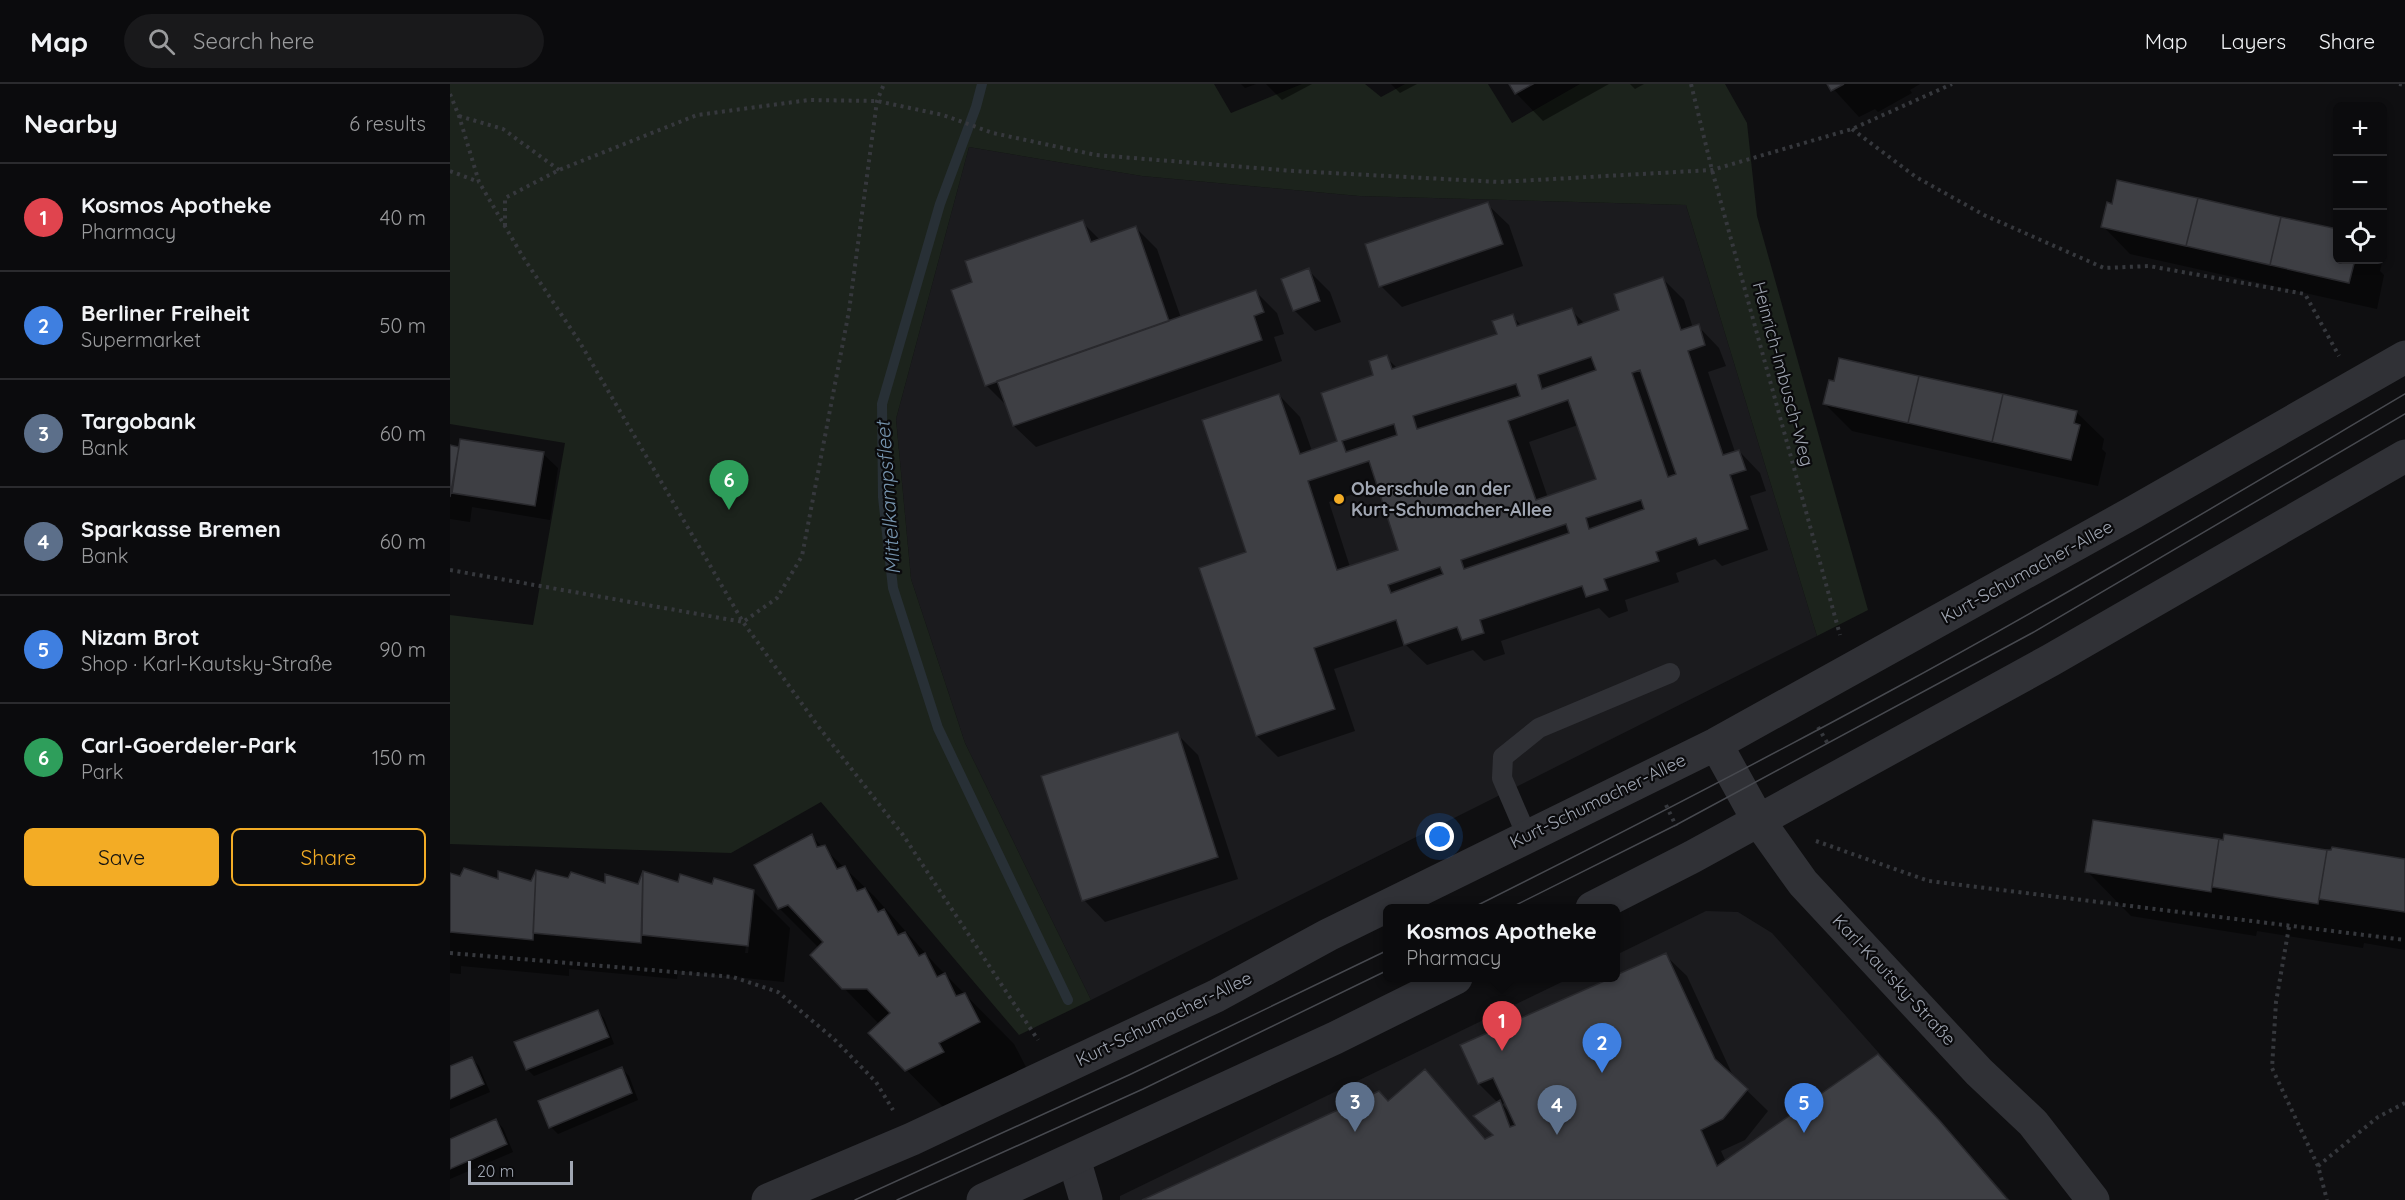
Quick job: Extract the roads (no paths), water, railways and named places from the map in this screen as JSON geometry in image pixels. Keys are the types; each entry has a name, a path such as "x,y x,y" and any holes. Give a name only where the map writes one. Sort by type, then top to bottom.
{"street":[{"name":"Kurt-Schumacher-Allee","path":"1390,904 1716,744 1850,671 2405,357"},
{"path":"1602,904 1692,857 2051,660 2405,456"},
{"name":"Karl-Kautsky-Straße","path":"1716,744 1758,820 1803,883 1979,1072 2033,1123 2093,1200"},
{"name":"Kurt-Schumacher-Allee","path":"768,1200 912,1139 1216,996 1383,908"},
{"path":"983,1200 1029,1191 1074,1159 1335,1038 1447,982"},
{"path":"1074,1159 1086,1200"}],"lane":[{"path":"1527,836 1502,778 1503,757 1539,729 1670,673"}],"waterway":[{"name":"Mittelkampsfleet","path":"982,84 976,107 940,204 882,404 883,497 893,588 938,728 1068,1000"}],"tram line":[{"path":"1480,904 1734,774 1955,655 2149,545 2405,394"},
{"path":"1518,904 1676,825 2032,633 2405,414"},
{"path":"855,1200 1129,1075 1383,952"},
{"path":"897,1200 1143,1089 1383,972"}],"place":[{"name":"Oberschule an der Kurt-Schumacher-Allee","path":"1339,499"},
{"name":"Carl-Goerdeler-Park","path":"729,510"},
{"name":"Kosmos Apotheke","path":"1502,1051"},
{"name":"Berliner Freiheit","path":"1602,1073"},
{"name":"Targobank","path":"1355,1132"},
{"name":"Nizam Brot","path":"1804,1133"},
{"name":"Sparkasse Bremen","path":"1557,1135"}]}
